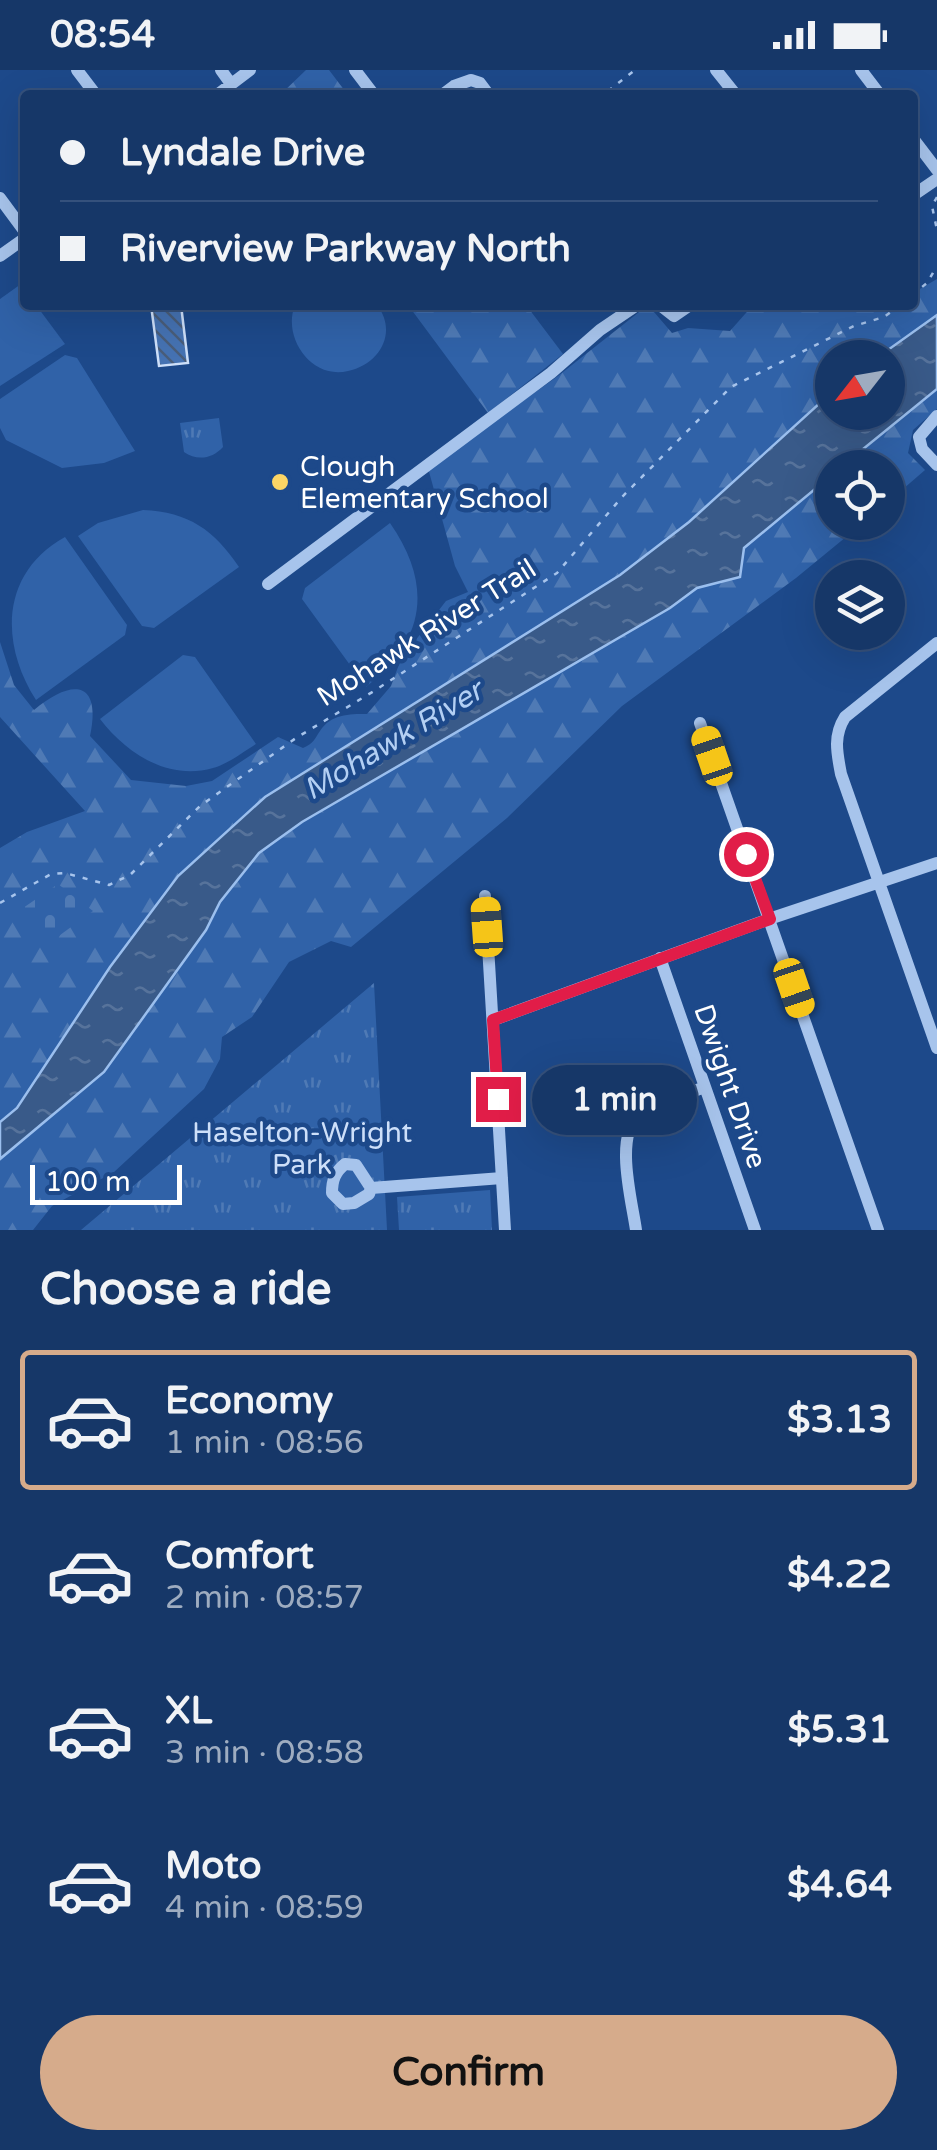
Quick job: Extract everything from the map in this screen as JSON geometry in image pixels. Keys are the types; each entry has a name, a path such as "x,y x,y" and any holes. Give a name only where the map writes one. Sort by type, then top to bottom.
{"street":[{"path":"77,70 92,90"},
{"path":"221,70 232,84"},
{"path":"224,90 250,70"},
{"path":"354,70 370,90"},
{"path":"716,70 732,90"},
{"path":"861,70 876,90"},
{"path":"450,90 465,81 484,89"},
{"path":"918,146 937,170"},
{"path":"0,198 20,228"},
{"path":"0,256 20,239"},
{"path":"268,584 630,310"},
{"path":"937,416 919,437 922,450 937,465"},
{"path":"937,643 845,717 836,750 937,1048"},
{"path":"700,723 878,1230"},
{"path":"493,1020 937,863"},
{"path":"485,896 506,1230"},
{"name":"Dwight Drive","path":"660,958 755,1230"},
{"path":"636,1230 626,1151 631,1125 651,1107 705,1087"},
{"path":"371,1188 502,1178"}],"path":[{"path":"609,90 634,70"},
{"path":"937,196 933,204 937,230"},
{"path":"918,291 937,266"},
{"name":"Mohawk River Trail","path":"0,903 50,874 65,873 109,885 130,875 200,806 296,738 374,692 557,572 622,497 731,387 893,310"}],"green space":[{"path":"306,70 329,70 344,90 285,90"},
{"path":"937,279 937,409 913,430 908,453 925,470 905,487 905,450 815,450 815,540 842,540 622,706 507,818 351,947 331,941 289,962 252,1017 222,1037 220,1059 204,1089 114,1172 52,1206 33,1230 0,1230 0,848 27,832 85,811 0,717 0,642 14,685 34,710 60,693 80,690 87,695 93,717 90,736 131,780 186,786 212,781 278,737 303,748 335,718 367,714 391,686 401,659 446,601 468,592 455,566 428,468 558,376 642,310 652,310 672,333 688,328 730,331 749,310 918,310 918,290"},
{"path":"20,285 20,310 40,310 65,344 0,386 0,299"},
{"path":"294,310 380,310 385,336 369,362 335,372 322,369 303,353 296,342"},
{"path":"412,310 530,310 563,354 488,413"},
{"path":"65,355 77,358 135,451 104,463 62,468 6,440 0,428 0,399"},
{"path":"219,418 223,447 204,457 184,452 180,423"},
{"path":"143,510 174,515 199,525 239,567 154,628 142,626 78,536 98,523"},
{"path":"390,523 413,568 417,611 401,650 366,687 302,599 305,588"},
{"path":"65,537 127,625 125,635 36,700 16,656 13,611 28,570"},
{"path":"183,655 195,657 256,744 213,768 180,771 149,761 122,743 100,719"},
{"path":"58,884 93,911 45,946 23,908"},
{"name":"Haselton-Wright Park","path":"374,983 387,1230 81,1230"},
{"path":"490,1190 492,1230 399,1230 397,1197"}],"water":[{"path":"937,315 937,389 905,415 905,340 902,340"},
{"name":"Mohawk River","path":"815,407 815,430 887,430 862,450 815,450 815,489 744,548 740,577 697,588 670,608 302,822 259,853 220,902 206,930 104,1072 0,1159 0,1122 17,1108 110,967 178,876 265,797 620,575 689,522"}],"building":[{"path":"152,310 182,310 188,363 159,366"}],"place":[{"name":"Clough Elementary School","path":"280,482"}],"route":[{"path":"498,1099 493,1020 770,919 746,854"}]}
